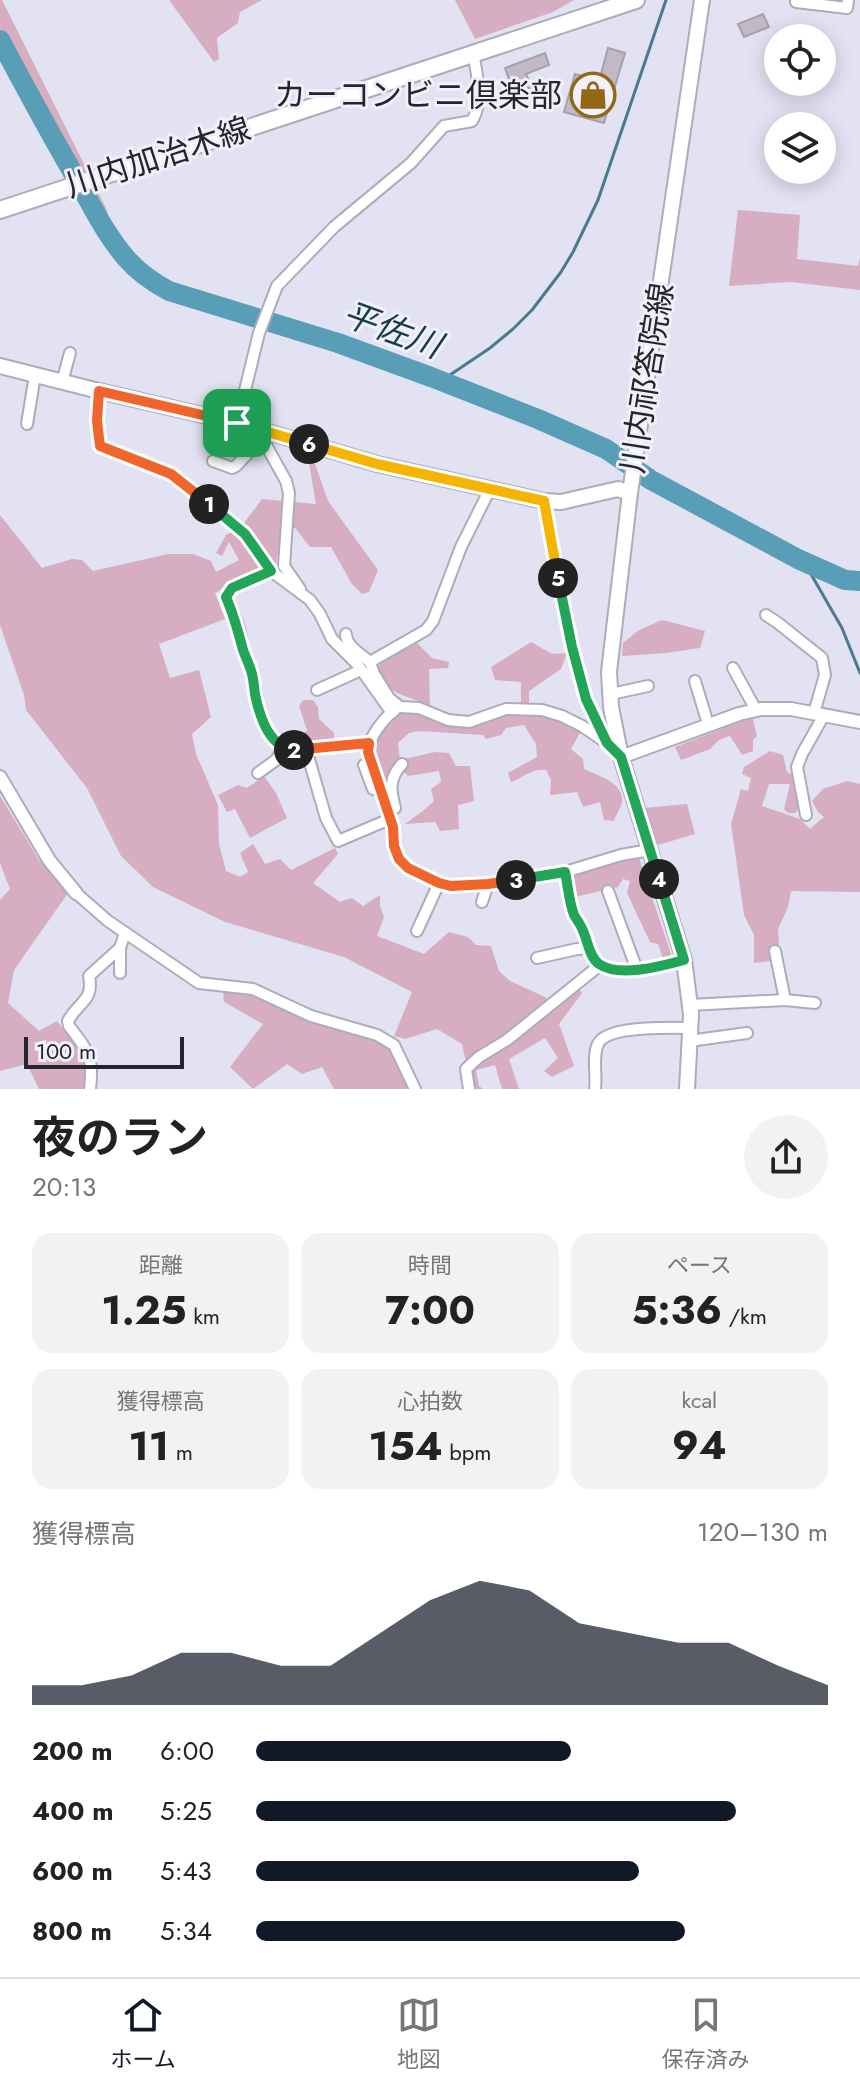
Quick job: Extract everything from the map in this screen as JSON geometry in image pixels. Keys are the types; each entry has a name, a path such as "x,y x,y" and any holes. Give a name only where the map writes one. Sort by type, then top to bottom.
{"main road":[{"name":"川内加治木線","path":"0,210 636,0"},
{"name":"川内祁答院線","path":"0,366 237,423 262,434 377,464 544,501 574,500 631,487 702,0"},
{"path":"631,487 609,672 611,694 621,757 684,960 690,1005 687,1089"}],"street":[{"path":"796,2 847,8 848,0"},
{"path":"237,423 259,333 277,286 334,227 411,163 444,126 472,121 479,85 473,53"},
{"path":"62,382 70,353"},
{"path":"27,424 35,375"},
{"path":"99,391 97,421 100,446 171,474 245,534 271,571 310,600"},
{"path":"213,461 232,468 262,434 289,493 284,566 320,614 332,639 374,674 396,710"},
{"path":"317,690 366,666 426,630 433,621 461,547 490,489"},
{"path":"544,501 572,647 586,699 607,743"},
{"path":"271,571 232,588 226,597 252,673 256,699 273,740 283,749 369,743"},
{"path":"766,615 822,658 825,675 819,714 797,767 806,815"},
{"path":"346,634 349,644 366,666"},
{"path":"733,668 756,710"},
{"path":"695,681 708,724"},
{"path":"611,694 648,686"},
{"path":"650,850 621,855 565,872 488,884 451,886 439,883 408,868 399,859 394,846 393,827 368,752 369,743 396,710 419,708 448,720 469,722 506,709 542,710 582,726 621,757 708,724 756,710 791,709 860,722"},
{"path":"258,773 276,760 283,749"},
{"path":"306,749 326,818 338,841 389,816 395,808 390,793 391,782 402,764"},
{"path":"364,765 373,789 381,791"},
{"path":"0,777 49,860 76,893 125,933 199,983 253,989 311,1016 377,1035 394,1045 415,1089"},
{"path":"565,872 574,913 591,955 600,965 637,970 684,960"},
{"path":"417,931 439,883"},
{"path":"482,902 488,884"},
{"path":"608,891 637,970"},
{"path":"120,973 120,948 125,933"},
{"path":"90,1089 93,1069 89,1052 68,1021 90,994 89,976 120,948"},
{"path":"537,958 589,948"},
{"path":"775,951 785,1000"},
{"path":"469,1089 466,1069 472,1063 507,1040 600,965"},
{"path":"690,1005 785,1000 815,1003"},
{"path":"595,1089 596,1048 600,1040 608,1035 638,1029 690,1034 747,1033"}],"shaded area":[{"path":"0,0 110,220 46,118 0,28"},
{"path":"169,0 262,0 240,12 238,23 217,38 219,59 214,62"},
{"path":"455,0 574,0 553,12 475,39"},
{"path":"738,210 800,215 797,259 858,266 860,258 860,290 791,282 729,286"},
{"path":"309,463 315,464 328,501 378,570 369,592 362,594 352,584 331,547 310,547 295,528 282,529 276,564 247,575 215,593 225,619 159,644 170,678 199,670 211,717 192,734 196,754 218,805 219,844 226,871 240,877 248,872 240,853 253,844 265,864 280,859 291,870 335,848 338,854 313,883 340,902 352,898 363,906 380,895 384,917 377,936 424,954 449,932 468,937 476,945 491,946 499,971 510,981 545,997 556,1007 578,988 582,993 559,1024 574,1066 552,1077 544,1071 558,1058 545,1038 509,1059 519,1089 502,1089 495,1065 476,1070 479,1086 483,1089 472,1089 462,1044 437,1029 405,1039 394,1036 412,992 344,957 225,922 153,887 121,856 87,788 26,710 24,695 0,625 0,515 42,568 72,559 82,560 93,571 168,554 193,554 211,561 216,572 239,560 229,542 222,556 216,553 226,535 244,523 262,499 316,504"},
{"path":"662,620 705,631 700,648 622,656 623,643 639,630"},
{"path":"531,642 552,654 567,653 561,669 529,691 529,706 521,706 521,682 495,680 491,667"},
{"path":"417,643 432,658 449,662 448,668 429,669 430,708 393,691 378,668 382,662"},
{"path":"303,700 313,700 318,707 319,719 334,733 334,740 299,744 298,739 307,730 299,706"},
{"path":"401,709 420,710 449,723 537,711 567,721 581,731 571,749 583,759 584,769 615,785 622,795 614,821 604,820 600,802 583,807 577,792 550,795 551,780 546,770 532,772 511,782 508,773 537,757 536,744 524,725 506,728 501,735 486,739 483,735 409,733 398,743 400,760 435,752 449,753 456,766 470,766 474,801 458,805 459,829 440,831 435,822 405,824 434,801 431,789 441,782 439,771 408,776 401,769 385,793 371,745 390,718"},
{"path":"753,719 757,736 753,740 753,751 742,755 730,736 719,740 710,749 681,760 675,747 744,720"},
{"path":"770,751 783,755 787,772 796,777 799,808 795,813 784,809 790,784 769,784 762,806 800,819 810,829 824,817 812,801 823,789 847,781 860,784 860,892 791,891 778,929 779,945 771,947 772,961 754,963 754,935 744,915 731,824 741,789 748,791 751,778 742,774 744,767"},
{"path":"264,776 287,818 250,838 235,809 227,812 218,795 238,785 247,788"},
{"path":"0,796 39,860 68,893 14,970 8,1003 39,1031 57,1021 83,1061 84,1089 39,1089 27,1064 0,1071 0,900 10,889 0,863"},
{"path":"687,804 695,834 658,845 644,808"},
{"path":"638,855 672,957 663,958 658,944 650,942 627,893 630,881 623,879 618,887 575,897 568,874"},
{"path":"223,989 253,993 374,1038 391,1048 412,1089 334,1089 322,1067 302,1074 287,1064 253,1089 230,1067 263,1024 224,1002"}],"building":[{"path":"763,14 768,24 764,24 764,29 744,37 738,24"},
{"path":"608,48 625,53 604,123 564,112 575,74 599,81"},
{"path":"545,53 549,65 526,74 532,87 508,96 505,88 511,85 505,68"}],"waterway":[{"path":"441,381 513,329 532,310 573,252 598,200 666,0"},
{"name":"平佐川","path":"0,40 107,232 131,263 157,284 169,291 338,343 538,419 606,449 651,480 798,559 845,580 860,581"},
{"path":"804,562 842,628 860,673"}],"place":[{"name":"カーコンビニ倶楽部","path":"593,95"}],"route":[{"path":"99,391 237,423 377,464 544,501 572,647 586,699 607,743 621,757 684,960 637,970 600,965 591,955 574,913 565,872 488,884 451,886 408,868 399,859 394,846 393,827 368,752 369,743 294,750 283,749 273,740 256,699 252,673 226,597 232,588 271,571 245,534 171,474 100,446 97,421 99,391"}]}
